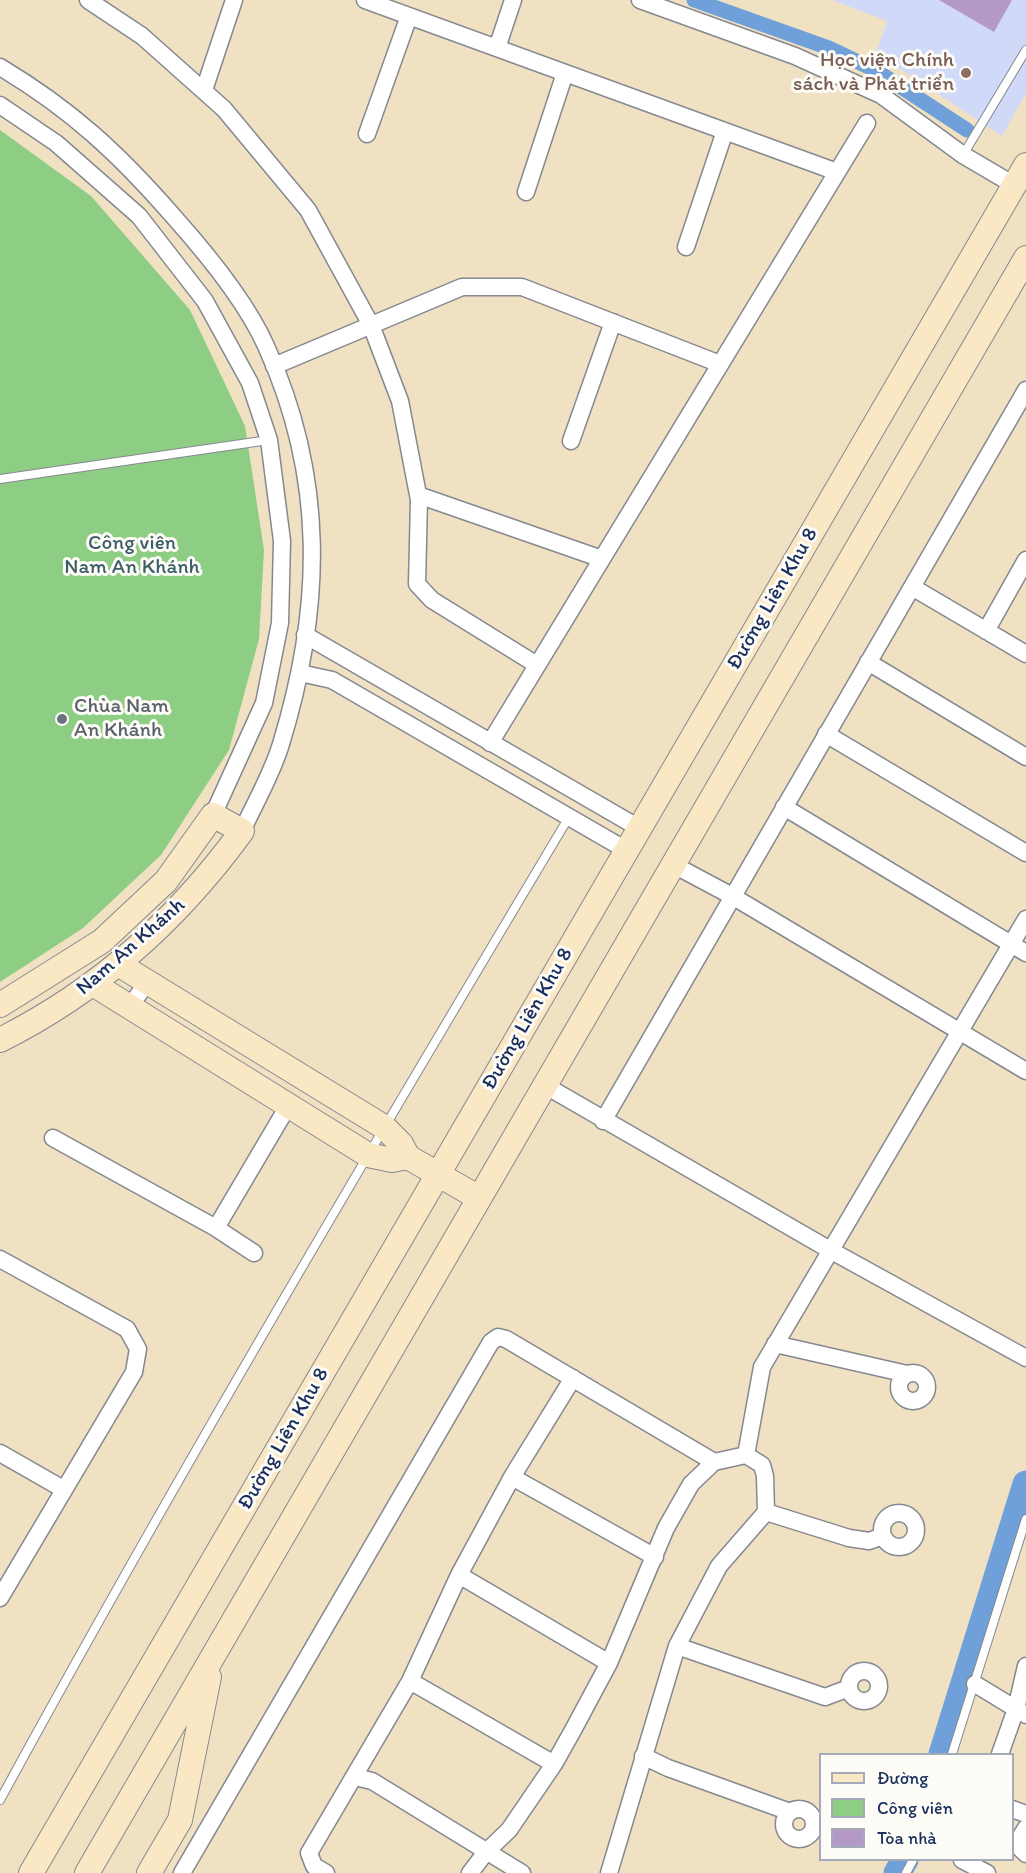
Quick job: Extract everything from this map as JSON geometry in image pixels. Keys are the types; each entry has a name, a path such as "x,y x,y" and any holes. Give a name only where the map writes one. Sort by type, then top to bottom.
{"street":[{"path":"88,0 142,36 224,109 308,210 372,325 400,401 418,495 417,584 432,600 537,665"},
{"path":"204,90 234,0"},
{"path":"364,0 837,172"},
{"path":"497,48 513,0"},
{"path":"640,0 795,56 881,95 963,155 1020,175"},
{"path":"367,134 409,16"},
{"path":"0,67 40,91 98,135 147,185 215,263 266,345 290,411 306,466 314,573 300,673 280,746 242,831 213,815 264,703 280,623 282,541 269,440 250,383 205,301 139,216 56,143 0,105"},
{"path":"526,192 565,73"},
{"path":"490,743 867,123"},
{"path":"686,247 725,131"},
{"name":"Đường Liên Khu 8","path":"31,1873 1020,175"},
{"path":"87,1873 1026,258"},
{"path":"274,366 462,287 522,287 720,364"},
{"path":"571,441 613,322"},
{"path":"603,1121 1026,390"},
{"path":"418,495 602,559"},
{"path":"986,631 1026,560"},
{"path":"912,587 1026,654"},
{"path":"305,635 639,828"},
{"path":"868,662 1026,757"},
{"path":"300,673 332,680 626,850"},
{"path":"423,733 437,712"},
{"path":"826,734 1026,853"},
{"path":"784,807 1026,953"},
{"name":"Nam An Khánh","path":"0,1005 102,940 166,881 213,815"},
{"name":"Nam An Khánh","path":"0,1040 45,1017 118,964 165,922 211,874 242,831"},
{"path":"672,864 732,896 1026,1071"},
{"path":"746,1455 762,1366 1026,919"},
{"path":"118,964 384,1127 400,1143 408,1157 479,1198"},
{"path":"130,1007 147,982"},
{"path":"93,984 368,1155 393,1160 408,1157"},
{"path":"224,1067 241,1040"},
{"path":"546,1086 603,1121 830,1250 1026,1358"},
{"path":"216,1228 288,1106"},
{"path":"53,1138 216,1228 254,1253"},
{"path":"0,1259 128,1329 138,1349 134,1372 0,1598"},
{"path":"162,1850 181,1873 491,1342 498,1337 506,1339 714,1462"},
{"path":"775,1344 908,1374"},
{"path":"326,1873 314,1866 309,1853 410,1681 459,1575 512,1477 573,1378"},
{"path":"0,1453 63,1489"},
{"path":"470,1873 486,1852 509,1830 554,1764 609,1663 666,1528 691,1484 714,1462 746,1455 762,1465 765,1476 766,1512 719,1566 677,1646 609,1873"},
{"path":"512,1477 655,1557"},
{"path":"766,1512 849,1538 869,1541 884,1536"},
{"path":"459,1575 609,1663"},
{"path":"677,1646 825,1697 849,1688"},
{"path":"149,1873 180,1820 213,1658"},
{"path":"1001,1753 1021,1712 1026,1666"},
{"path":"410,1681 554,1764"},
{"path":"975,1684 1021,1712"},
{"path":"643,1756 668,1768 790,1812"},
{"path":"355,1777 372,1781 522,1873"},
{"path":"1026,1828 1016,1844 1026,1854"},
{"path":"964,1861 987,1873"}],"lane":[{"path":"963,155 1026,50"},
{"path":"0,479 269,440"},
{"path":"0,1800 123,1574 384,1127 569,817"},
{"path":"953,1753 1026,1519"}],"shaded area":[{"name":"Học viện Chính sách và Phát triển","path":"832,0 1026,0 1026,93 1002,136 876,53 887,21"}],"green space":[{"name":"Công viên Nam An Khánh","path":"0,130 91,196 190,310 245,426 264,550 259,639 229,750 161,855 83,928 0,982"}],"building":[{"path":"939,0 1012,0 994,32"}],"waterway":[{"path":"694,0 829,48 875,70 967,130"},
{"path":"942,1753 1026,1484"},
{"path":"897,1873 904,1861"}],"place":[{"name":"Học viện Chính sách và Phát triển","path":"966,73"},
{"name":"Chùa Nam An Khánh","path":"62,719"}]}
